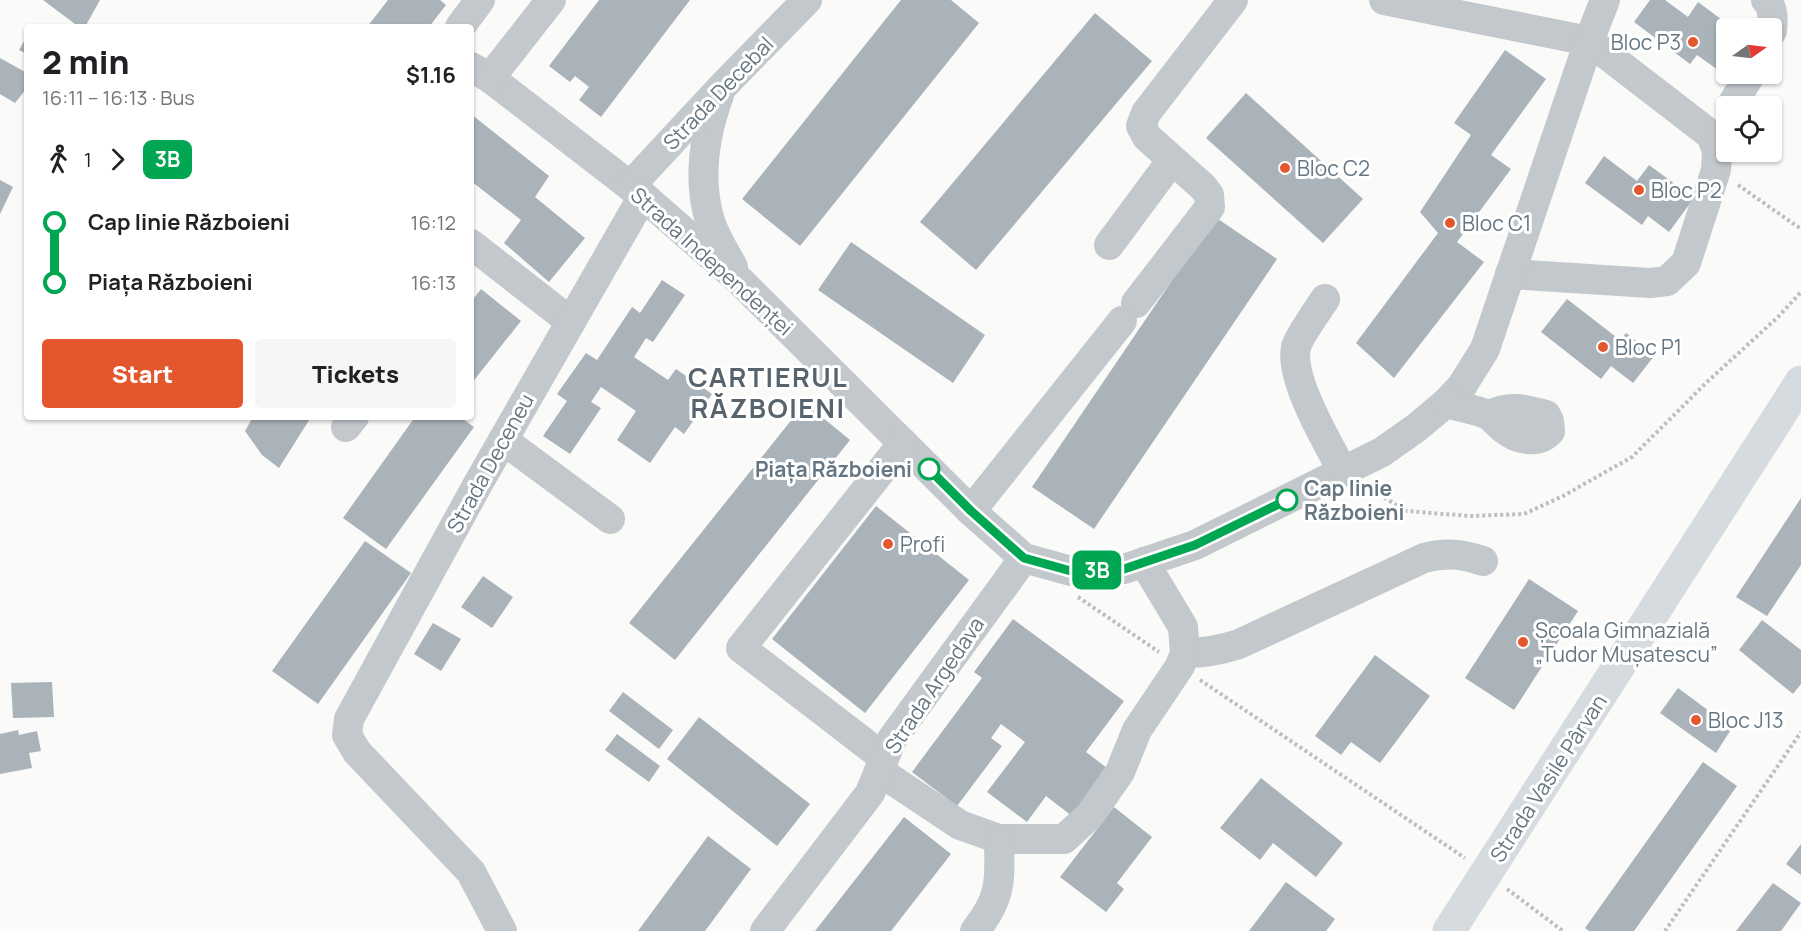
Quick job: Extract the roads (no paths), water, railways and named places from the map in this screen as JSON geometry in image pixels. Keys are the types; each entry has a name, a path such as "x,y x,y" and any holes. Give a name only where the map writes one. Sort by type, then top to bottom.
{"main road":[{"name":"Strada Vasile Pârvan","path":"1449,931 1801,382"}],"street":[{"path":"462,24 480,0"},
{"path":"480,72 551,0"},
{"name":"Strada Decebal","path":"637,191 722,87 807,0"},
{"path":"971,511 1210,207 1209,195 1147,137 1141,126 1146,113 1233,0"},
{"path":"1384,0 1589,41 1716,122"},
{"name":"Strada Independenței","path":"480,72 637,191 740,281 971,511 1024,558 1071,571 1124,569 1195,545 1382,452 1416,428 1462,386 1485,349 1605,0"},
{"path":"1766,0 1769,2 1773,18"},
{"path":"722,87 710,119 703,161 704,193 711,223 740,281"},
{"path":"1109,245 1172,160"},
{"path":"1510,274 1650,283 1667,281 1686,263 1716,170 1716,162"},
{"name":"Strada Deceneu","path":"502,931 471,872 357,752 347,735 349,720 503,440 571,322 637,191"},
{"path":"474,246 571,322"},
{"path":"1324,299 1296,346 1296,369 1304,395 1342,472"},
{"path":"1446,403 1489,415"},
{"path":"503,440 610,519"},
{"path":"903,443 741,648 881,764 960,825 999,839 1064,839 1090,815 1120,772 1137,730 1182,659 1186,640 1183,627 1144,562"},
{"path":"1182,659 1201,653 1220,651 1239,644 1424,558 1448,554 1463,555 1483,561"},
{"name":"Strada Argedava","path":"765,931 870,793 892,739 1024,558"},
{"path":"975,931 996,900 1000,876 999,839"}],"place":[{"name":"Bloc P3","path":"1693,42"},
{"name":"Bloc C2","path":"1285,168"},
{"name":"Bloc P2","path":"1639,190"},
{"name":"Bloc C1","path":"1450,223"},
{"name":"Bloc P1","path":"1603,347"},
{"name":"Piața Războieni","path":"929,469"},
{"name":"Cap linie Războieni","path":"1287,500"},
{"name":"Profi","path":"888,544"},
{"name":"Școala Gimnazială „Tudor Mușatescu”","path":"1523,642"},
{"name":"Bloc J13","path":"1696,720"}],"district":[{"name":"CARTIERUL RĂZBOIENI","path":"768,392"}]}
